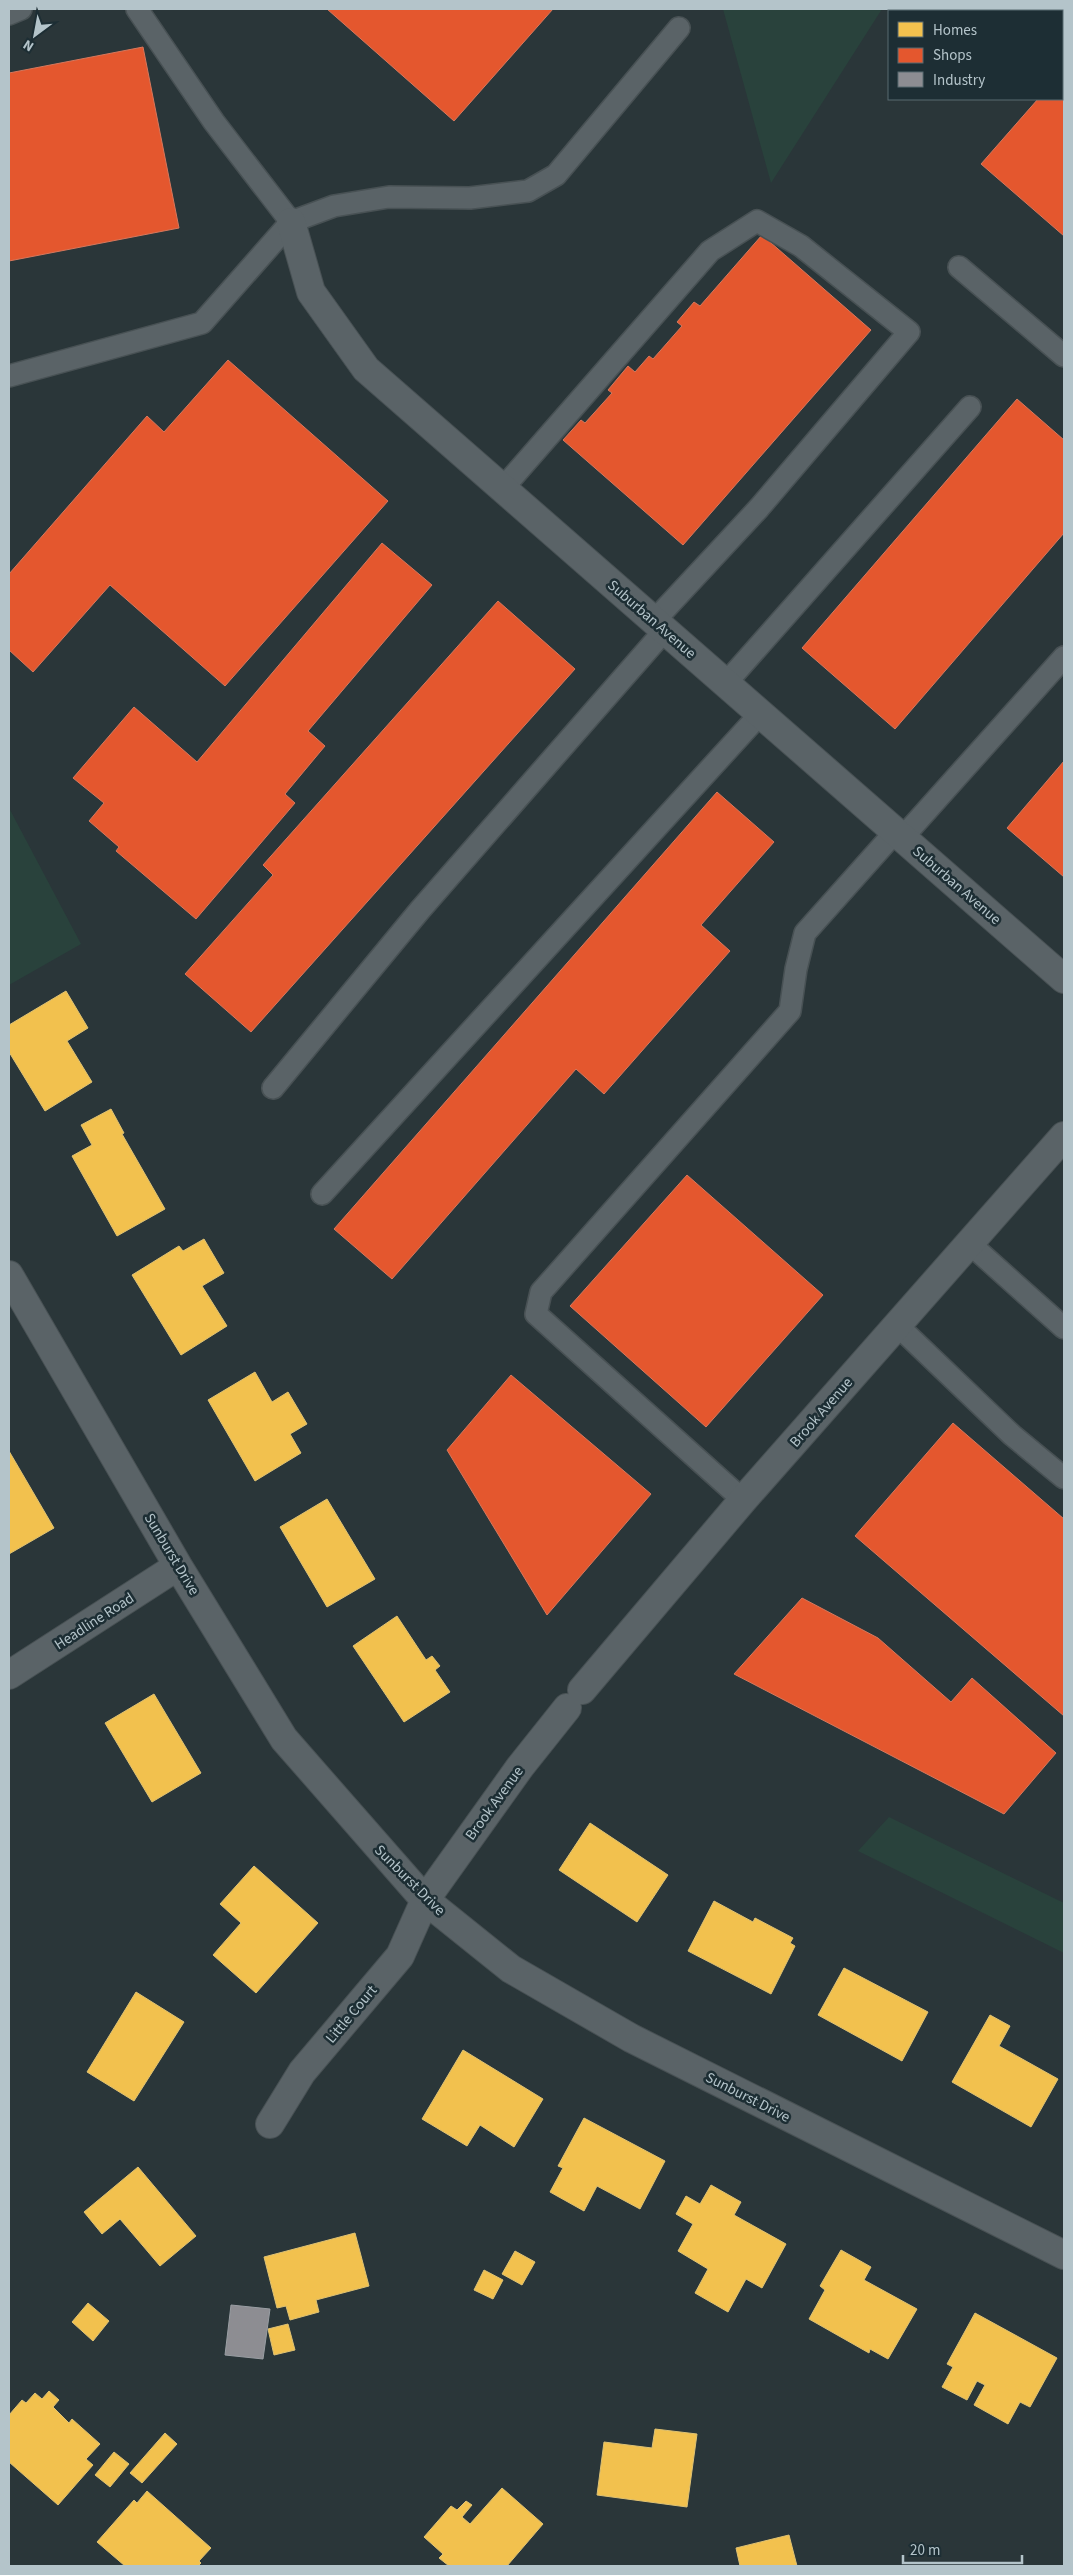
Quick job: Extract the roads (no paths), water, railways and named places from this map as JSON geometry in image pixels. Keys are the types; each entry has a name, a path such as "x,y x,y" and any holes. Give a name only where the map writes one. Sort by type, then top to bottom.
{"street":[{"name":"Suburban Avenue","path":"291,222 311,292 366,369 1064,978"},
{"name":"Brook Avenue","path":"426,1900 520,1767 574,1699 743,1500 1064,1136"},
{"name":"Sunburst Drive","path":"9,1275 178,1566 284,1739 426,1900 511,1969 630,2038 1064,2255"},
{"name":"Headline Road","path":"9,1675 178,1566"},
{"name":"Little Court","path":"270,2124 302,2072 400,1956 426,1900"}],"lane":[{"path":"9,14 21,9"},
{"path":"137,9 214,122 291,222"},
{"path":"9,376 202,323 291,222 334,206 389,197 470,198 528,191 556,174 680,28"},
{"path":"273,1088 420,910 909,332 801,246 757,221 710,251 502,488"},
{"path":"959,267 1064,356"},
{"path":"726,683 970,407"},
{"path":"743,1500 536,1314 542,1292 790,1011 796,969 805,933 1064,657"},
{"path":"322,1194 760,713"},
{"path":"969,1243 1064,1328"},
{"path":"898,1325 1012,1435 1064,1478"}]}
